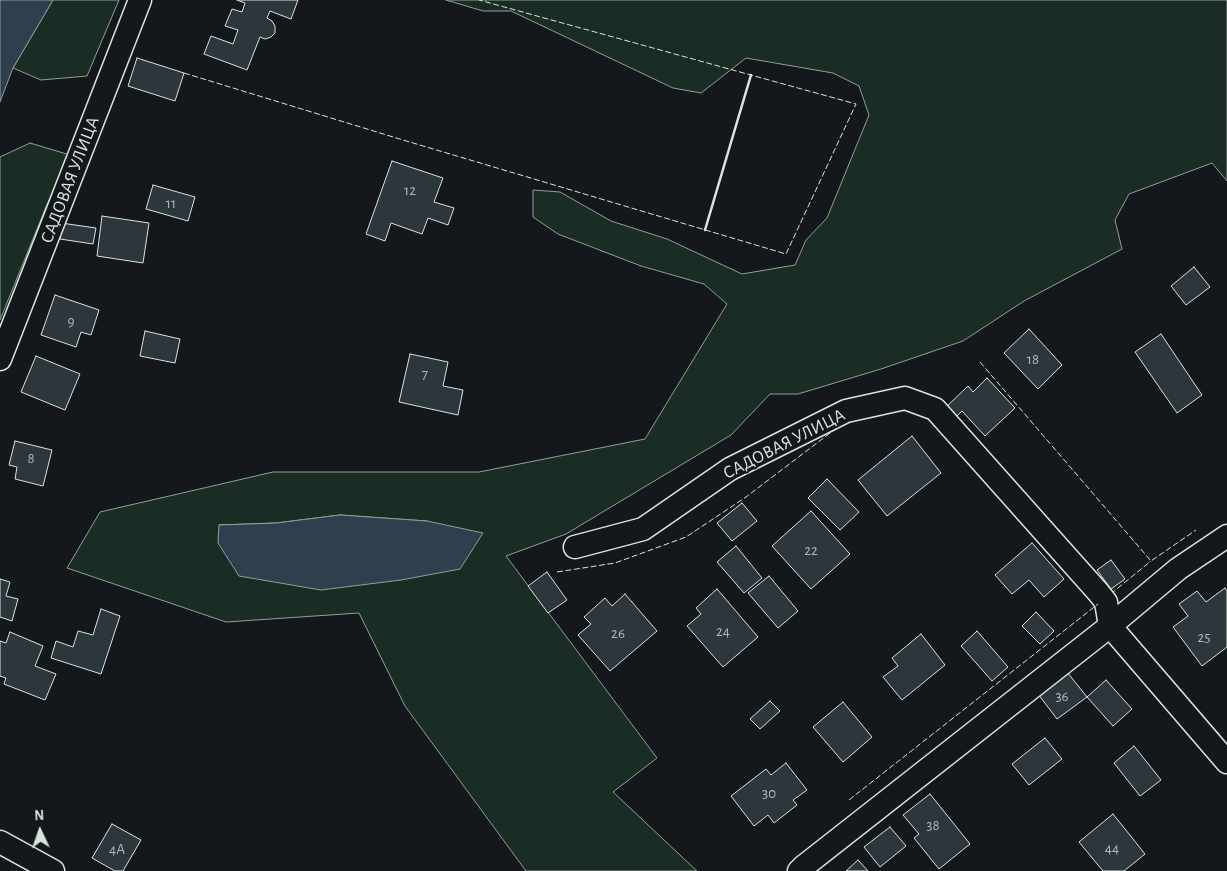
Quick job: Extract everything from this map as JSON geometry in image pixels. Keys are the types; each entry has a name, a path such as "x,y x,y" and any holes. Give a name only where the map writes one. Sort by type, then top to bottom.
{"street":[{"name":"САДОВАЯ УЛИЦА","path":"0,359 140,0"},
{"name":"САДОВАЯ УЛИЦА","path":"575,547 643,529 730,469 846,411 906,398 935,409 1102,597 1106,602 1110,626"},
{"path":"799,871 1110,626 1178,569 1227,536"},
{"path":"1110,626 1227,762"},
{"path":"0,842 53,871"}],"green space":[{"path":"53,0 119,0 87,76 41,80 13,68"},
{"path":"446,0 1227,0 1227,181 1212,163 1129,194 1115,220 1122,249 1024,301 963,341 881,369 798,394 770,394 731,435 566,534 506,556 657,758 613,792 697,871 526,871 405,706 359,613 226,622 67,568 100,512 273,472 479,472 645,439 727,304 704,284 641,266 558,234 533,217 533,190 560,192 611,221 667,239 742,274 795,265 806,240 827,218 869,115 859,86 833,73 746,58 701,93 673,88 511,11 483,11","holes":["340,515 427,521 219,525 276,523"]},
{"path":"30,143 70,155 46,207 0,320 0,157"}],"water":[{"path":"0,0 53,0 13,68 0,102"},
{"path":"340,515 427,521 483,533 460,569 401,580 321,590 239,576 218,543 219,525 276,523"}],"building":[{"path":"237,0 298,0 291,19 270,11 267,18 275,26 275,33 265,39 260,37 247,70 204,54 211,36 233,44 238,30 225,26 232,9 242,12 245,3"},
{"path":"137,58 184,73 175,101 128,86"},
{"path":"392,161 443,178 434,202 454,208 448,225 428,218 422,234 391,223 385,241 366,234"},
{"path":"153,185 195,197 188,221 146,209"},
{"path":"102,216 149,223 143,263 97,256"},
{"path":"61,223 96,228 93,244 60,239"},
{"path":"1194,267 1210,287 1186,305 1171,286"},
{"path":"55,295 99,310 91,335 81,332 76,347 41,335"},
{"path":"1029,329 1062,365 1038,389 1004,353"},
{"path":"145,331 180,339 175,363 140,356"},
{"path":"1161,334 1202,395 1177,413 1135,352"},
{"path":"410,354 448,362 443,386 463,390 458,415 399,402"},
{"path":"36,356 80,374 65,410 21,392"},
{"path":"987,378 1015,408 985,436 962,411 952,421 943,410 968,386 973,392"},
{"path":"912,436 941,473 887,516 858,480"},
{"path":"15,441 52,450 43,486 15,479 17,467 9,465"},
{"path":"827,479 859,512 840,530 808,498"},
{"path":"742,503 757,521 732,541 717,523"},
{"path":"811,511 850,554 811,589 772,546"},
{"path":"1032,543 1064,579 1044,597 1029,580 1012,594 995,575"},
{"path":"736,546 762,578 744,593 717,562"},
{"path":"1111,560 1125,579 1111,589 1097,570"},
{"path":"547,572 567,600 548,613 528,586"},
{"path":"769,576 798,611 778,628 748,593"},
{"path":"0,579 10,582 6,596 18,599 12,621 0,617"},
{"path":"1225,588 1227,591 1227,647 1202,666 1173,627 1188,616 1179,604 1197,591 1206,602"},
{"path":"717,589 758,637 723,667 687,626 701,614 696,608"},
{"path":"625,594 657,631 610,671 578,635 591,624 584,617 605,598 612,606"},
{"path":"101,609 120,616 101,674 51,658 56,641 73,647 78,631 93,635"},
{"path":"1036,612 1054,631 1040,644 1022,626"},
{"path":"977,631 1008,667 992,681 961,646"},
{"path":"10,632 43,646 35,666 56,674 45,700 4,684 6,678 0,676 0,641 6,643"},
{"path":"921,634 945,665 902,700 883,677 898,666 892,658"},
{"path":"1067,672 1087,697 1057,719 1038,694"},
{"path":"1106,680 1132,709 1113,726 1087,697"},
{"path":"770,701 780,711 760,729 750,719"},
{"path":"843,702 872,737 843,762 813,727"},
{"path":"1045,738 1062,759 1029,785 1012,764"},
{"path":"1134,746 1161,780 1140,796 1114,763"},
{"path":"786,763 807,790 793,800 797,805 774,823 768,815 754,826 731,796 766,769 771,775"},
{"path":"930,794 970,844 939,869 914,838 919,834 903,815"},
{"path":"1113,814 1145,854 1124,871 1103,871 1079,842"},
{"path":"112,824 141,840 123,871 115,871 92,858"},
{"path":"890,827 906,846 880,867 864,847"},
{"path":"858,860 868,871 846,871"}],"fence":[{"path":"184,73 786,254 856,104 479,0"},
{"path":"980,362 1151,561 1196,530"},
{"path":"557,572 615,563 686,537 746,497 838,427"},
{"path":"1111,590 1113,592 1151,561"},
{"path":"849,800 1098,604"}],"wall":[{"path":"705,230 751,75"}]}
